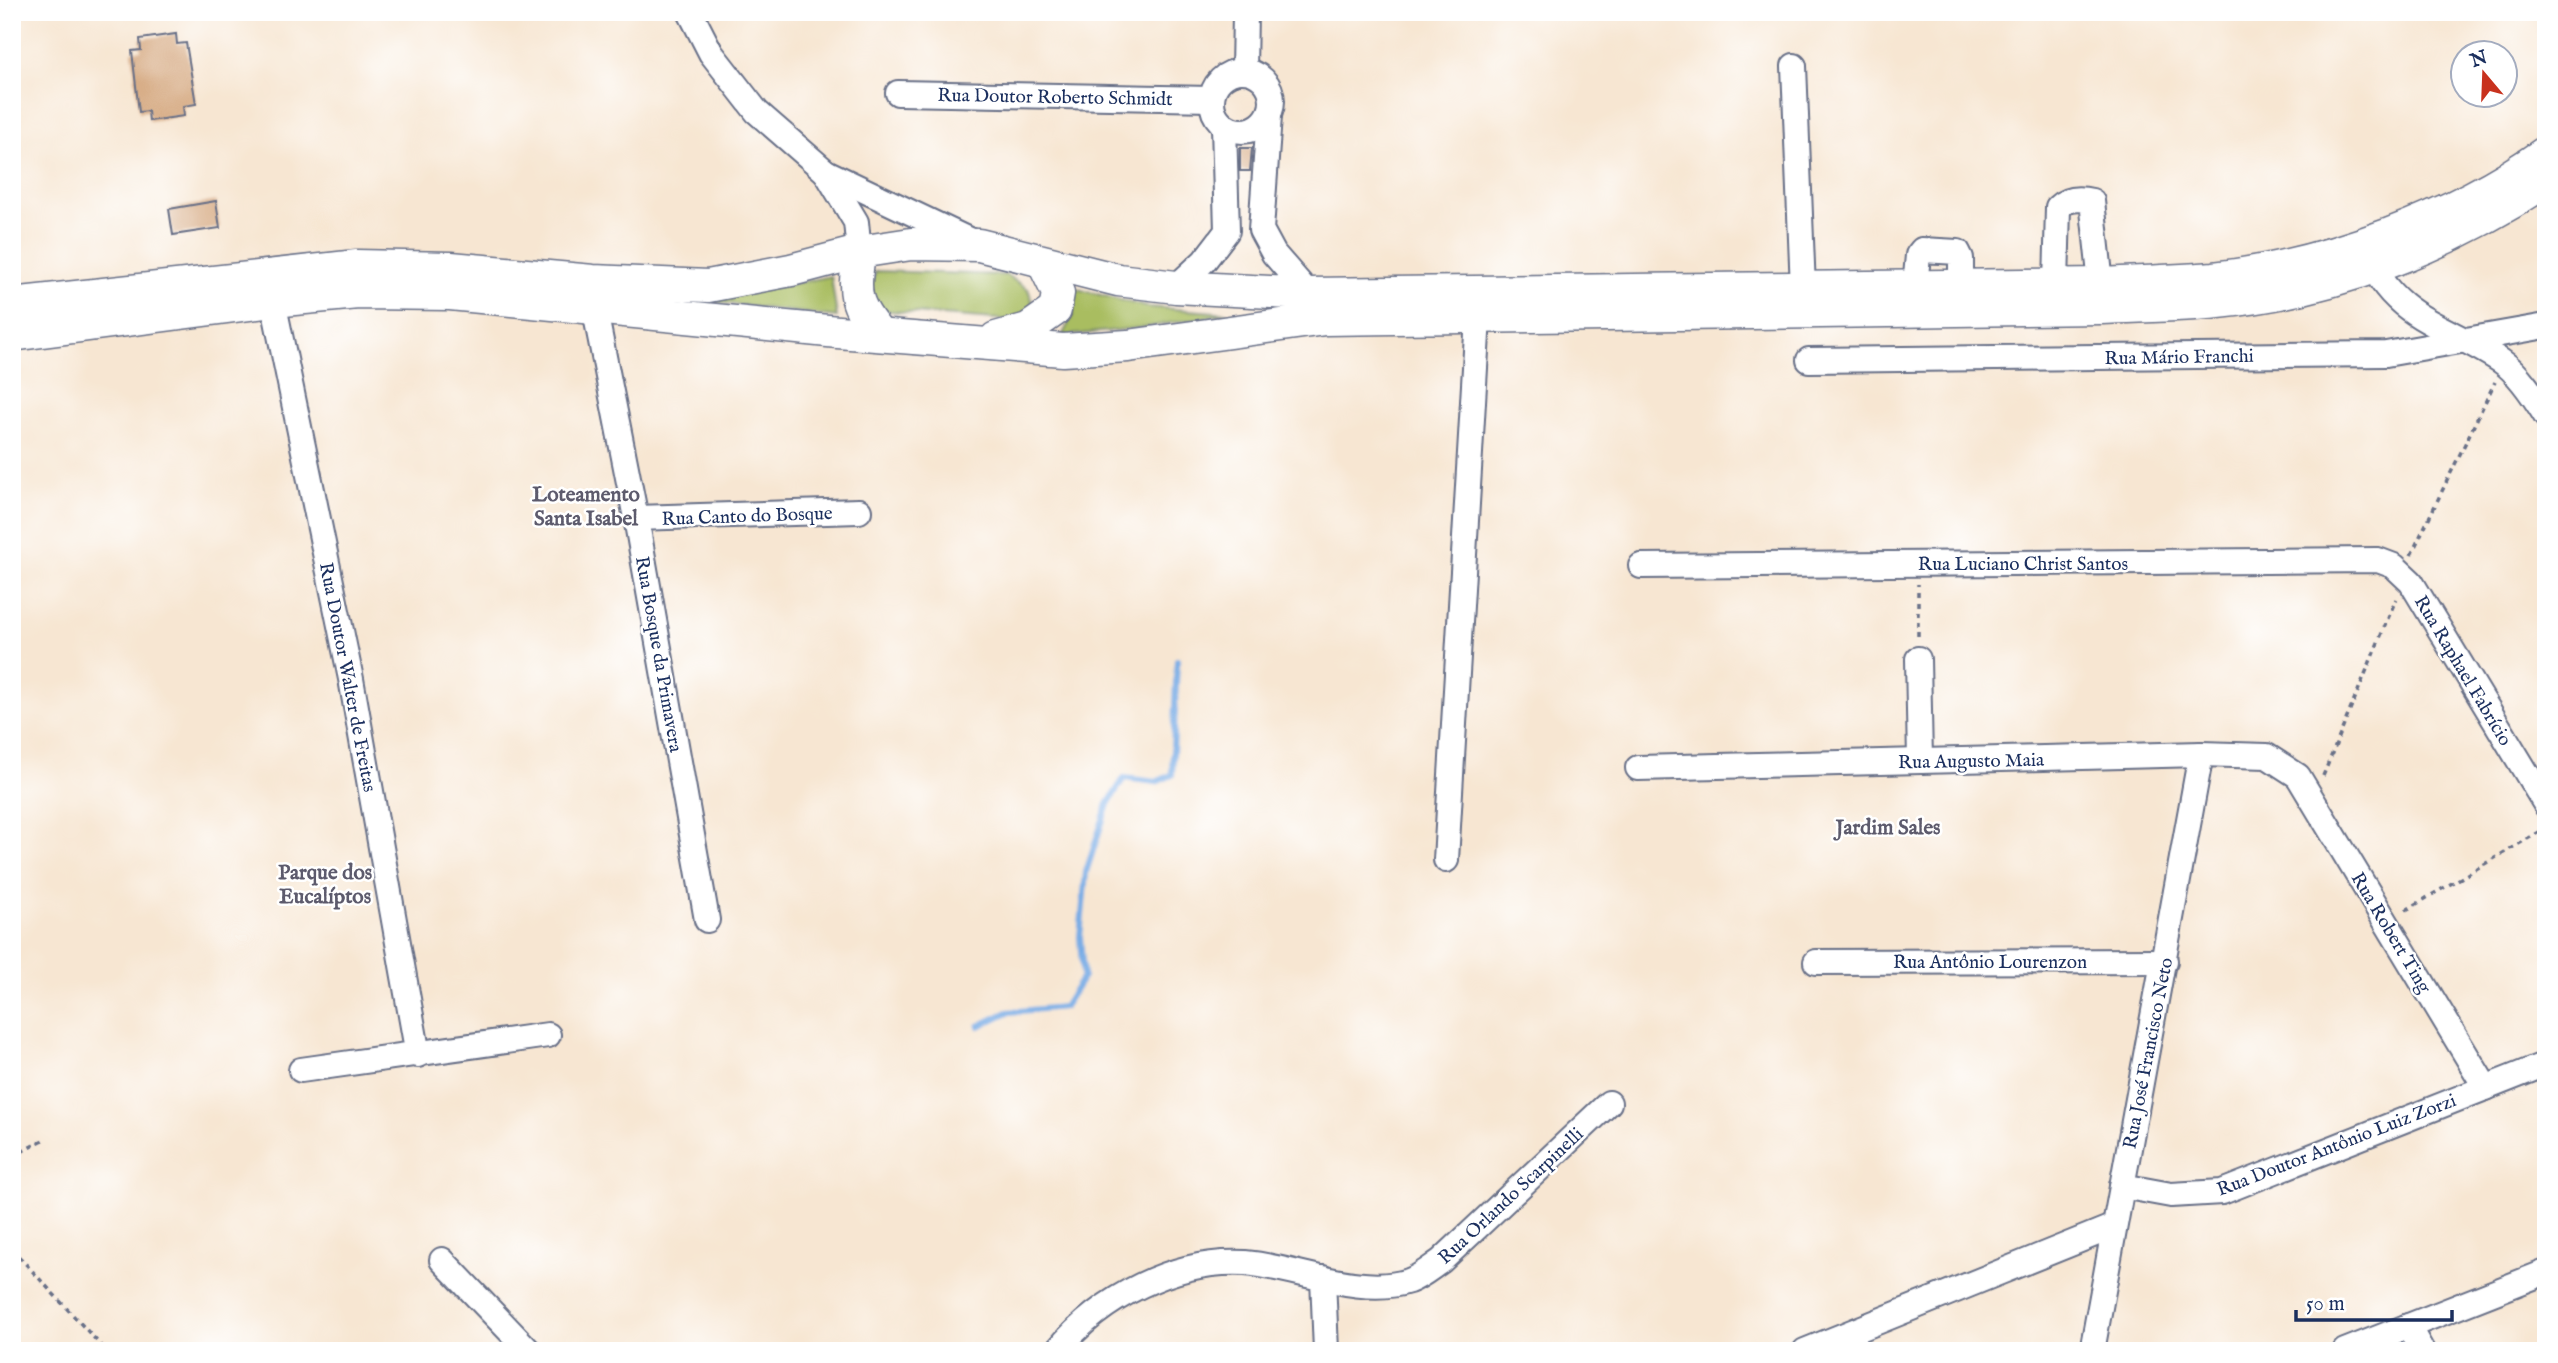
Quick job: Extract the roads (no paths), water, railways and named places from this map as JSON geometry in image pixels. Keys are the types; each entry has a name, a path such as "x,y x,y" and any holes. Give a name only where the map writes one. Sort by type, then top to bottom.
{"main road":[{"path":"12,335 273,301 358,293 450,294 1063,350 1128,346 1325,319 2087,308 2220,302 2321,283 2516,173 2546,152"},
{"path":"12,304 357,266 451,268 593,281 709,286 859,252 911,244 979,245 1118,280 1176,287 1309,293 2101,284 2215,277 2313,258 2368,255 2501,211 2546,181"},
{"path":"859,252 854,293 861,312 880,335"},
{"path":"985,341 1028,329 1055,310 1058,293 1043,262"}],"street":[{"path":"690,12 710,53 757,111 826,172 979,245"},
{"path":"1244,71 1245,12"},
{"path":"1794,66 1803,289"},
{"path":"1176,287 1204,261 1227,232 1224,126 1213,110 1212,99 1222,78 1244,71 1255,73 1269,87 1273,97 1269,117 1261,230 1274,254 1309,293"},
{"name":"Rua Doutor Roberto Schmidt","path":"898,93 1212,99"},
{"path":"1224,126 1244,132 1263,124 1269,117"},
{"path":"826,172 856,222 859,252"},
{"path":"2056,285 2058,207 2064,201 2082,198 2092,201 2101,284"},
{"path":"1227,232 1261,230"},
{"path":"2368,255 2380,283 2401,304 2423,320 2462,338 2504,363 2546,416"},
{"name":"Rua Doutor Walter de Freitas","path":"273,301 351,679 418,1055"},
{"name":"Rua Bosque da Primavera","path":"594,306 636,518 707,920"},
{"path":"1446,860 1478,317"},
{"name":"Rua Mário Franchi","path":"1809,360 2386,354 2462,338 2546,326"},
{"name":"Rua Canto do Bosque","path":"636,518 859,511"},
{"name":"Rua Luciano Christ Santos","path":"1641,566 2370,560 2386,563 2404,574"},
{"name":"Rua Raphael Fabrício","path":"2404,574 2546,805"},
{"path":"1918,659 1920,761"},
{"name":"Rua Augusto Maia","path":"1638,768 2201,754 2267,756 2298,776"},
{"name":"Rua José Francisco Neto","path":"2092,1351 2112,1227 2165,961 2201,754"},
{"name":"Rua Robert Ting","path":"2298,776 2486,1088"},
{"name":"Rua Antônio Lourenzon","path":"1816,962 2165,961"},
{"path":"301,1070 548,1035"},
{"name":"Rua Doutor Antônio Luiz Zorzi","path":"2122,1186 2171,1195 2222,1192 2546,1064"},
{"name":"Rua Orlando Scarpinelli","path":"1057,1351 1068,1338 1110,1304 1153,1280 1197,1265 1246,1263 1375,1285 1409,1281 1441,1261 1609,1103"},
{"path":"1805,1351 2112,1227"},
{"path":"442,1260 529,1351"},
{"path":"2345,1351 2546,1272"},
{"path":"1323,1278 1326,1351"},
{"path":"2408,1326 2422,1351"}],"waterway":[{"path":"979,1026 1008,1012 1064,1007 1083,977 1080,937 1086,872 1108,804 1124,778 1156,782 1172,775 1177,660"}],"district":[{"name":"Loteamento Santa Isabel","path":"586,506"},
{"name":"Jardim Sales","path":"1888,827"},
{"name":"Parque dos Eucalíptos","path":"325,884"}]}
